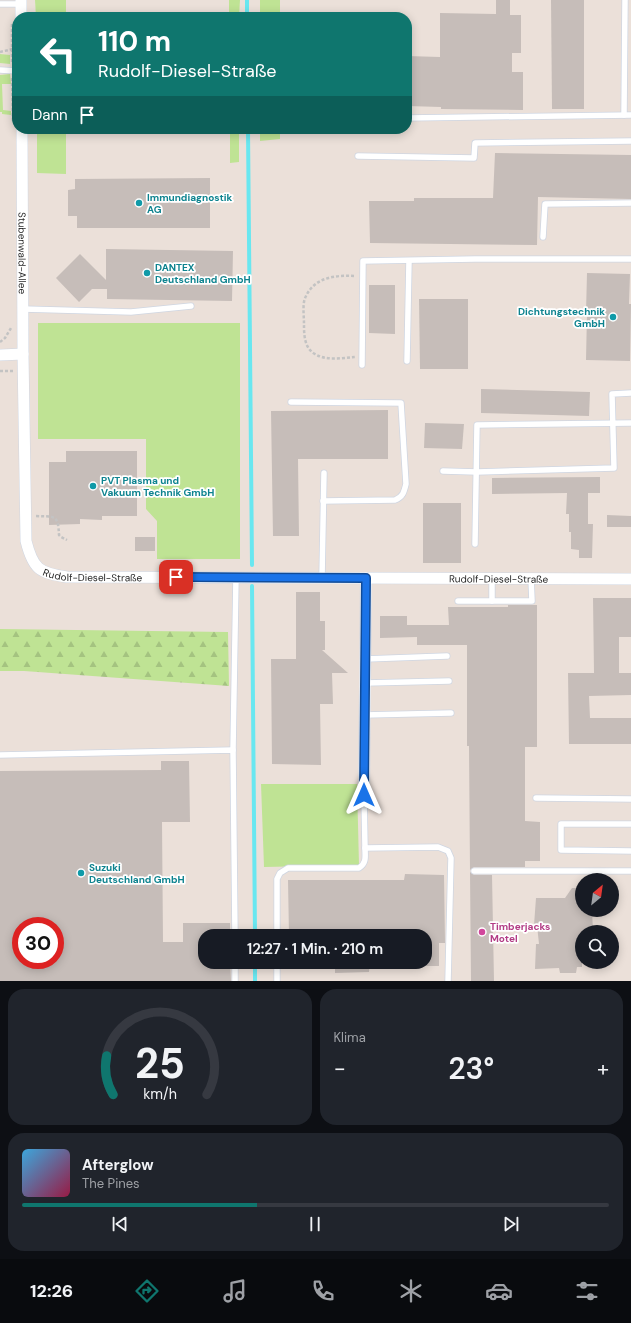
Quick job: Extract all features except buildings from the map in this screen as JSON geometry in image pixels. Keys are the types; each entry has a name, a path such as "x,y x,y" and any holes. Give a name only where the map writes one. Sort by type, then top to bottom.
{"street":[{"name":"Stubenwald-Allee","path":"22,134 23,354"},
{"path":"0,355 23,354"},
{"name":"Rudolf-Diesel-Straße","path":"23,354 26,541 30,557 38,568 50,574 67,577 631,579"},
{"path":"364,795 366,578"}],"lane":[{"path":"624,116 625,0"},
{"path":"0,4 21,2"},
{"path":"0,70 12,71"},
{"path":"412,118 631,115"},
{"path":"358,156 474,158 475,143 631,141"},
{"path":"543,237 545,204 631,203"},
{"path":"362,364 363,261 631,259"},
{"path":"407,361 409,260"},
{"path":"22,309 131,312 191,306"},
{"path":"443,471 477,472 614,468 612,394 631,393"},
{"path":"291,402 401,403 406,484 404,493 400,498 395,500 323,501"},
{"path":"475,544 477,425 631,423"},
{"path":"322,578 324,473"},
{"path":"235,929 233,750 236,577"},
{"path":"492,578 492,601"},
{"path":"458,601 532,601 531,578"},
{"path":"365,658 447,656"},
{"path":"364,683 449,681"},
{"path":"364,715 451,713"},
{"path":"0,755 233,750"},
{"path":"277,929 277,879 280,873 288,868 359,868 363,865 365,861 364,795"},
{"path":"536,798 631,799"},
{"path":"631,824 561,824 562,850 631,850"},
{"path":"365,848 438,847 448,851 451,858 448,981"},
{"path":"474,871 631,871"},
{"path":"235,969 235,981"},
{"path":"277,969 277,981"}],"path":[{"path":"0,52 12,49"},
{"path":"362,356 338,359 325,358 315,354 307,346 304,335 304,307 305,297 312,287 321,280 332,276 363,277"},
{"path":"26,515 56,518 58,522 59,535 67,540"}],"green space":[{"path":"35,0 66,0 66,12 36,12"},
{"path":"229,0 240,0 239,12 229,12"},
{"path":"260,0 280,0 280,12 260,12"},
{"path":"0,54 10,55 10,64 0,63"},
{"path":"10,74 11,84 2,84 3,110 11,111 11,115 2,114 2,112 0,112 0,75"},
{"path":"37,134 66,134 66,174 37,173"},
{"path":"230,134 239,134 239,162 230,163"},
{"path":"260,134 280,134 280,139 260,141"},
{"path":"38,323 240,323 240,559 157,559 157,521 146,509 146,439 38,439"},
{"path":"0,629 228,632 229,686 24,671 0,671"},
{"path":"261,784 357,784 359,865 264,867"}],"waterway":[{"path":"247,0 247,12"},
{"path":"248,134 252,565"},
{"path":"252,586 255,929"},
{"path":"255,969 255,981"}],"place":[{"name":"Immundiagnostik AG","path":"139,203"},
{"name":"DANTEX Deutschland GmbH","path":"147,273"},
{"name":"Dichtungstechnik GmbH","path":"613,317"},
{"name":"PVT Plasma und Vakuum Technik GmbH","path":"93,486"},
{"name":"Suzuki Deutschland GmbH","path":"81,873"},
{"name":"Timberjacks Motel","path":"482,932"}],"route":[{"path":"176,577 366,578 364,795"}]}
